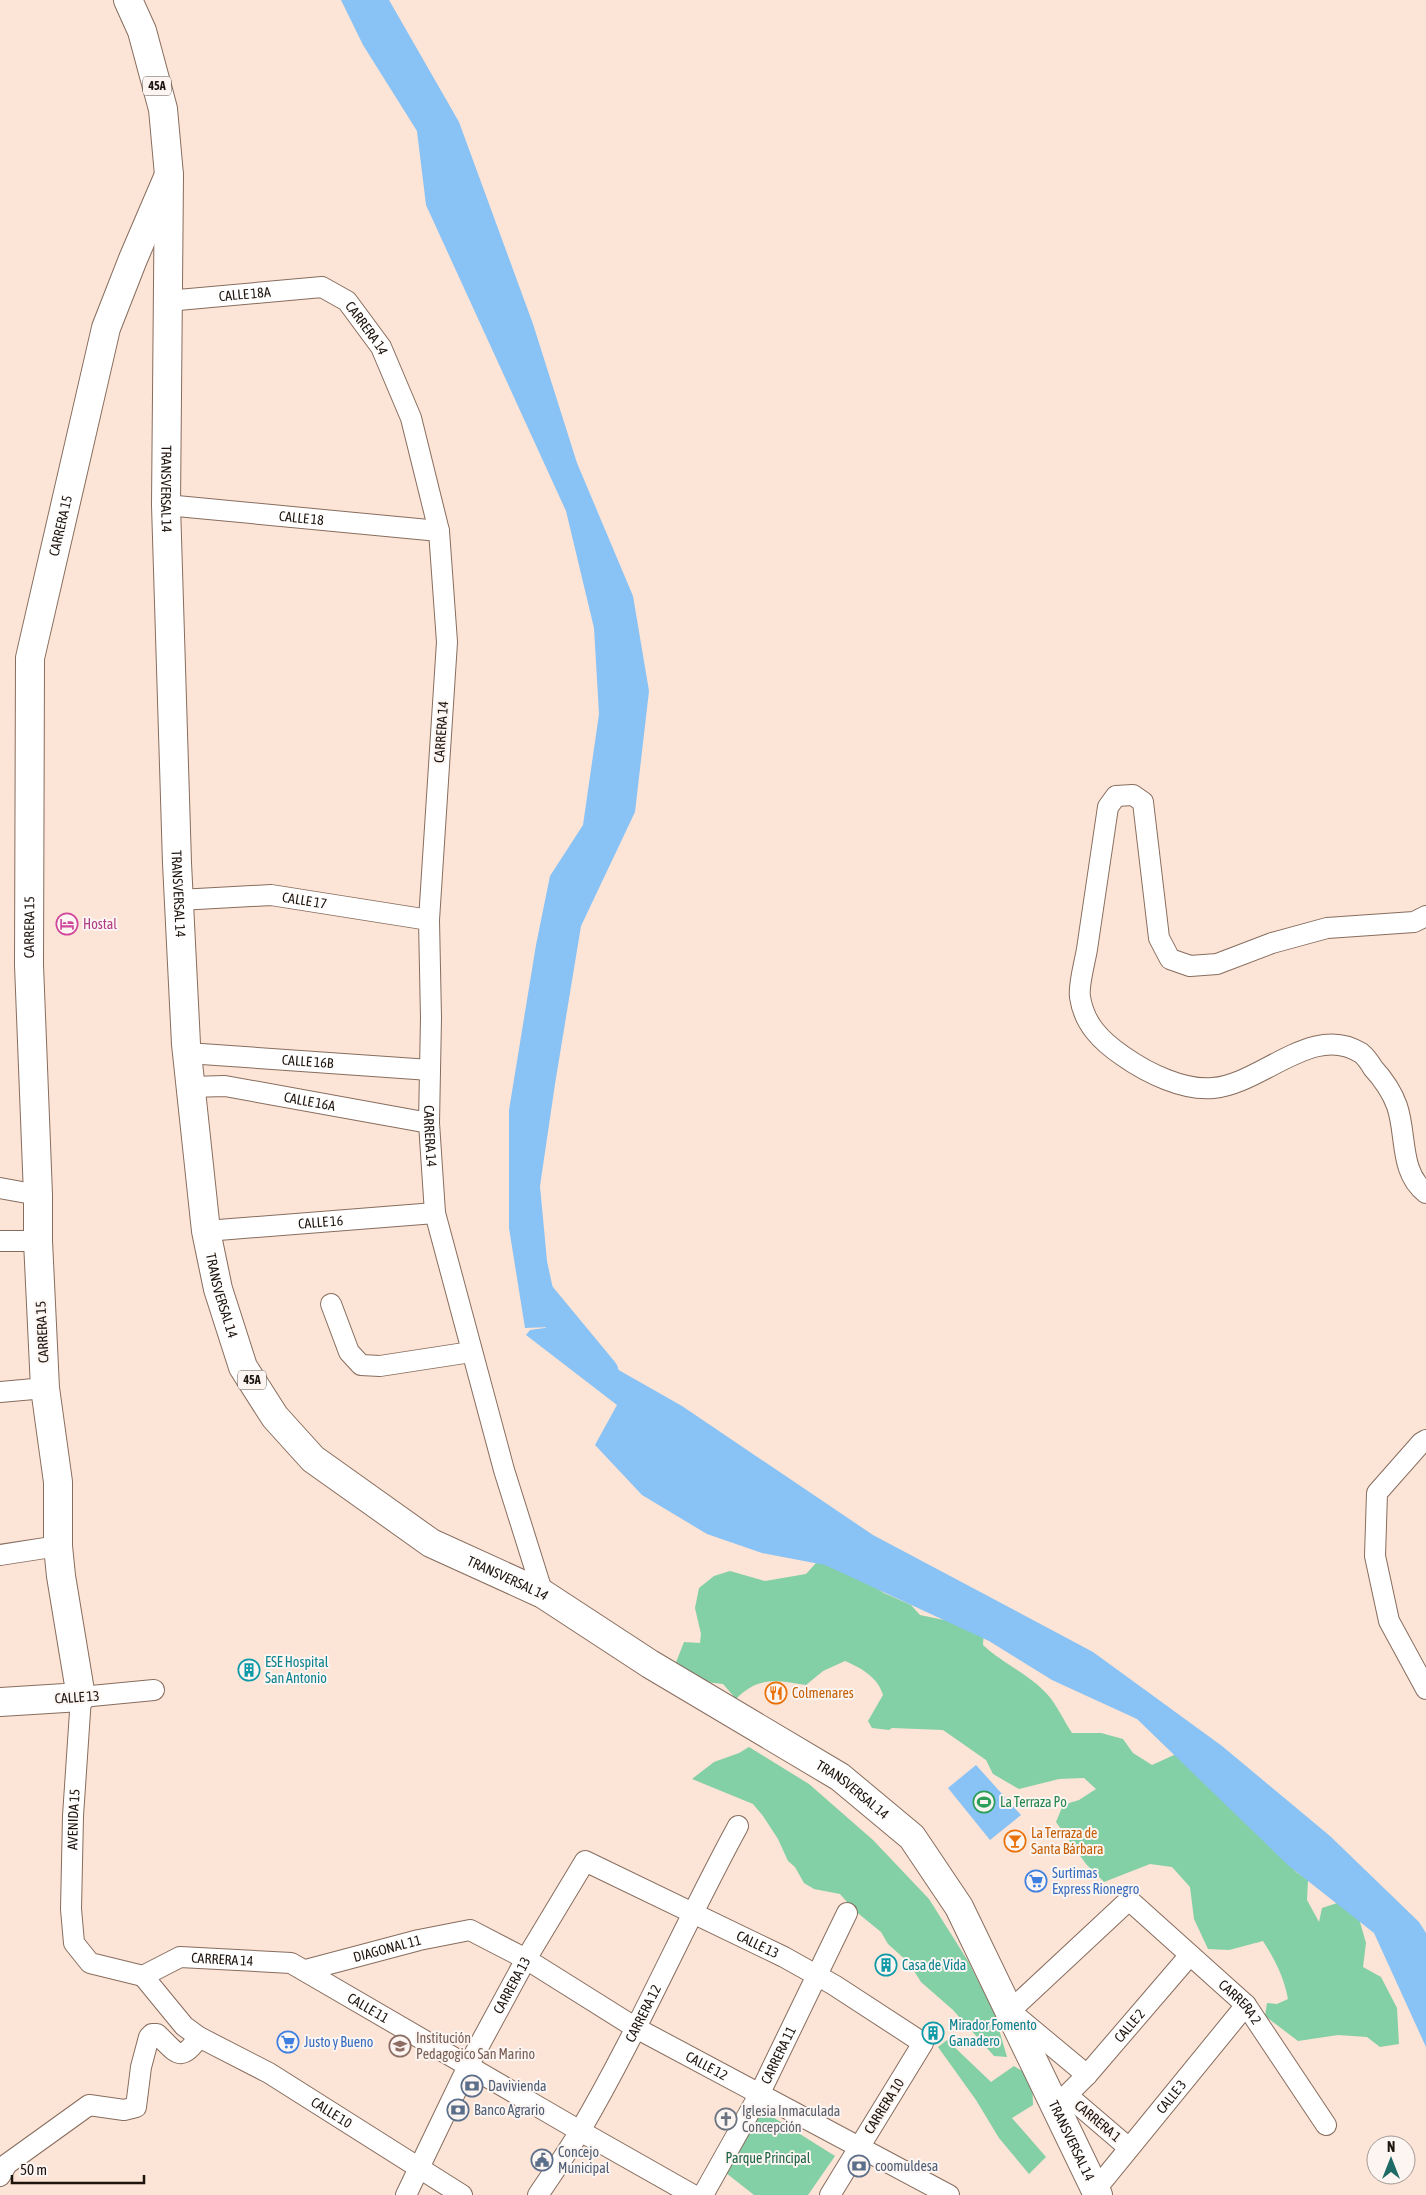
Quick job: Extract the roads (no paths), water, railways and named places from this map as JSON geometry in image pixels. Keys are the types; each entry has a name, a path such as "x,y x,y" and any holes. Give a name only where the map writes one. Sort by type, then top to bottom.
{"main road":[{"name":"TRANSVERSAL 14","path":"128,0 142,31 163,109 169,175 166,505 186,1053 206,1230 218,1289 243,1367 275,1417 313,1459 431,1543 543,1594 650,1664 840,1777 912,1837 959,1907 1097,2192"},
{"name":"CARRERA 15","path":"81,1697 61,1576 58,1546 58,1482 45,1388 29,965 30,658 106,328 169,175"},
{"name":"CALLE 13","path":"0,1702 81,1697"}],"street":[{"name":"CALLE 18A","path":"167,301 322,287"},
{"name":"CARRERA 14","path":"322,287 347,301 381,347 411,418 439,531 447,642 429,920 431,1018 429,1123 435,1213 471,1352 522,1534 543,1594"},
{"name":"CALLE 18","path":"166,505 439,531"},
{"path":"1426,916 1414,922 1326,928 1272,943 1218,964 1190,966 1170,959 1159,938 1144,802 1133,795 1116,796 1108,807 1080,996 1091,1028 1106,1044 1130,1061 1181,1086 1214,1088 1243,1080 1319,1044 1336,1044 1361,1054 1382,1078 1397,1105 1403,1128 1407,1165 1415,1183 1426,1193"},
{"name":"CALLE 17","path":"179,900 271,895 429,920"},
{"name":"CALLE 16B","path":"186,1053 430,1070"},
{"name":"CALLE 16A","path":"190,1087 225,1086 429,1123"},
{"path":"0,1188 38,1195"},
{"name":"CALLE 16","path":"206,1230 435,1213"},
{"path":"0,1241 38,1241"},
{"path":"331,1304 349,1352 361,1365 380,1366 471,1352"},
{"path":"0,1392 45,1388"},
{"path":"1426,1440 1377,1493 1375,1556 1390,1621 1426,1689"},
{"path":"0,1555 58,1546"},
{"name":"CALLE 13","path":"81,1697 154,1690"},
{"name":"AVENIDA 15","path":"81,1697 73,1835 71,1910 74,1943 90,1963 143,1976"},
{"name":"CARRERA 12","path":"538,2195 580,2131 636,2028 738,1826"},
{"name":"CALLE 13","path":"585,1861 784,1957 816,1975 923,2043"},
{"name":"CARRERA 13","path":"406,2195 468,2066 526,1959 585,1861"},
{"name":"CARRERA 2","path":"1010,2011 1129,1900 1246,2005 1326,2125"},
{"name":"CARRERA 11","path":"703,2195 760,2095 847,1913"},
{"name":"CALLE 12","path":"470,1930 526,1959 636,2028 949,2195"},
{"name":"DIAGONAL 11","path":"306,1970 419,1940 470,1930"},
{"name":"CALLE 2","path":"1067,2095 1087,2075 1190,1955"},
{"name":"CARRERA 14","path":"143,1976 180,1957 291,1963 306,1970"},
{"name":"CALLE 11","path":"306,1970 580,2131 694,2195"},
{"name":"CALLE 10","path":"143,1976 184,2026 199,2037 285,2083 339,2116 419,2170 462,2195"},
{"name":"CALLE 3","path":"1097,2192 1129,2148 1246,2005"},
{"path":"1010,2011 1087,2075"},
{"path":"0,2176 7,2164 89,2105 124,2110 136,2107 141,2067 149,2037 152,2034 157,2034 177,2052 183,2054 188,2052 199,2037"},
{"name":"CARRERA 10","path":"830,2195 858,2146 923,2043"},
{"name":"CARRERA 1","path":"1067,2095 1129,2148"}],"water":[{"path":"341,0 389,0 459,122 533,324 577,463 633,596 649,691 635,812 581,926 540,1186 547,1261 561,1326 594,1356 682,1406 873,1535 1093,1652 1222,1746 1330,1836 1419,1922 1426,1933 1426,2047 1374,1933 1289,1866 1137,1719 1052,1680 989,1641 825,1565 762,1553 707,1534 642,1495 595,1445 617,1405 526,1335 530,1330 552,1327 525,1328 509,1228 509,1110 536,945 550,876 583,825 599,714 594,628 566,511 426,205 417,131 363,45"},
{"name":"La Terraza Po","path":"976,1765 1021,1815 990,1840 948,1788"}],"waterway":[{"path":"535,1287 536,1291 603,1372"}],"place":[{"name":"Hostal","path":"67,924"},
{"name":"ESE Hospital San Antonio","path":"249,1670"},
{"name":"Colmenares","path":"776,1693"},
{"name":"La Terraza Po","path":"984,1802"},
{"name":"La Terraza de Santa Bárbara","path":"1015,1841"},
{"name":"Surtimas Express Rionegro","path":"1036,1881"},
{"name":"Casa de Vida","path":"886,1965"},
{"name":"Mirador Fomento Ganadero","path":"933,2033"},
{"name":"Justo y Bueno","path":"288,2042"},
{"name":"Institución Pedagogico San Marino","path":"400,2046"},
{"name":"Davivienda","path":"472,2086"},
{"name":"Banco Agrario","path":"458,2110"},
{"name":"Iglesia Inmaculada Concepción","path":"726,2119"},
{"name":"Concejo Municipal","path":"542,2160"},
{"name":"coomuldesa","path":"859,2166"}],"park label":[{"name":"Parque Principal","path":"768,2158"}]}
